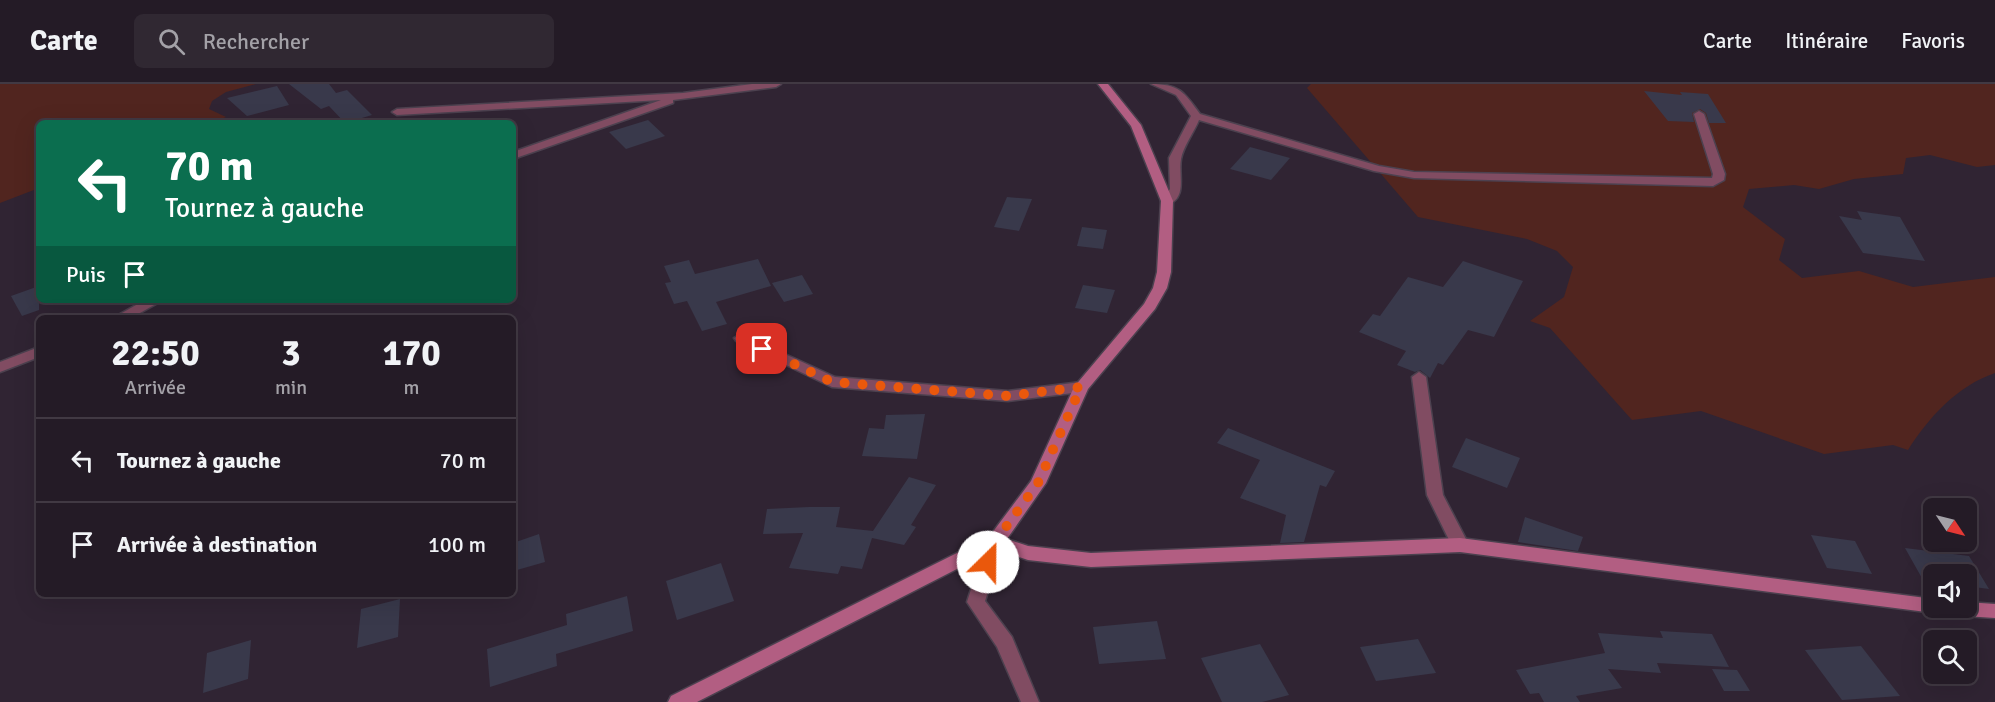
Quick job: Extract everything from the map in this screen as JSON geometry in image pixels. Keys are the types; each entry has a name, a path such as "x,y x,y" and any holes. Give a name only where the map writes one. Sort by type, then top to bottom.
{"street":[{"path":"398,112 683,96 776,84"},
{"path":"1030,700 1005,643 976,602 995,542 1038,483 1081,387 1150,306 1160,288 1167,252 1167,201 1136,125 1103,84"},
{"path":"1156,84 1180,93 1196,116 1378,169 1414,175 1713,182 1718,180 1719,174 1699,114"},
{"path":"516,155 683,96"},
{"path":"1167,201 1176,189 1175,158 1178,149 1196,116"},
{"path":"126,315 150,303"},
{"path":"741,339 832,382 1008,396 1081,387"},
{"path":"0,367 36,353"},
{"path":"1419,377 1435,495 1460,545"},
{"path":"678,702 995,542 1028,553 1091,560 1460,545 1923,605"},
{"path":"1977,610 1995,611"}],"shaded area":[{"path":"0,84 256,84 226,92 212,101 209,109 226,117 218,120 36,120 36,189 0,203"},
{"path":"1311,84 1995,84 1995,165 1977,167 1930,155 1906,158 1903,174 1854,179 1819,189 1794,185 1749,189 1743,207 1785,239 1779,260 1802,278 1859,271 1913,287 1995,277 1995,373 1956,394 1925,426 1908,450 1893,445 1824,454 1701,411 1632,420 1550,328 1530,321 1564,297 1573,267 1557,251 1527,239 1418,217 1307,88"}],"building":[{"path":"289,84 329,84 336,93 347,90 372,115 355,120 342,120 329,106 321,109"},
{"path":"277,86 289,105 247,116 227,98"},
{"path":"1644,91 1682,95 1680,92 1708,94 1726,123 1709,123 1706,113 1700,109 1692,113 1694,122 1668,121"},
{"path":"648,120 665,136 626,149 609,132"},
{"path":"1250,147 1290,158 1271,180 1230,169"},
{"path":"1007,197 1032,199 1019,231 994,227"},
{"path":"1857,211 1900,217 1925,261 1863,253 1839,216 1862,220"},
{"path":"1082,227 1107,230 1103,249 1077,246"},
{"path":"758,259 771,286 716,302 727,324 702,331 687,301 674,304 665,283 671,282 664,266 689,260 695,274"},
{"path":"1463,261 1523,281 1494,337 1468,330 1443,365 1438,363 1430,378 1420,370 1415,372 1397,365 1406,351 1359,332 1373,314 1380,316 1408,277 1443,287"},
{"path":"802,275 813,294 784,302 772,283"},
{"path":"1083,285 1115,290 1107,313 1075,308"},
{"path":"36,287 36,303 39,303 39,310 22,316 11,296"},
{"path":"925,414 917,459 862,456 869,428 884,429 886,415"},
{"path":"1228,428 1335,471 1326,487 1320,485 1304,542 1280,543 1286,515 1240,498 1260,460 1217,443"},
{"path":"1466,438 1520,458 1507,488 1452,467"},
{"path":"909,477 936,485 911,525 916,527 904,545 872,538 862,569 841,566 838,574 789,568 803,533 763,534 767,509 809,507 840,507 836,527 873,531"},
{"path":"1525,517 1583,537 1578,551 1518,542"},
{"path":"539,534 545,562 517,570 516,542"},
{"path":"1811,535 1855,541 1872,574 1827,568"},
{"path":"1905,548 1969,556 1974,564 1923,564 1923,580"},
{"path":"721,563 734,601 677,620 666,581"},
{"path":"1977,569 1989,589 1977,587"},
{"path":"627,596 633,631 556,654 557,666 490,687 487,649 567,625 566,614"},
{"path":"400,599 398,637 357,648 361,609"},
{"path":"1157,621 1166,659 1099,664 1093,627"},
{"path":"1660,631 1712,634 1729,667 1657,663 1661,673 1608,669 1622,688 1576,696 1580,702 1544,702 1539,693 1530,694 1516,670 1605,653 1598,633 1663,638"},
{"path":"1418,639 1436,673 1376,681 1360,647"},
{"path":"251,640 248,679 203,693 207,653"},
{"path":"1260,644 1289,695 1262,702 1222,702 1201,658"},
{"path":"1861,646 1900,696 1842,700 1805,650"},
{"path":"1712,669 1737,670 1750,691 1724,691"}],"route":[{"path":"762,349 832,382 1008,396 1081,387 1038,483 995,542 988,562"}]}
